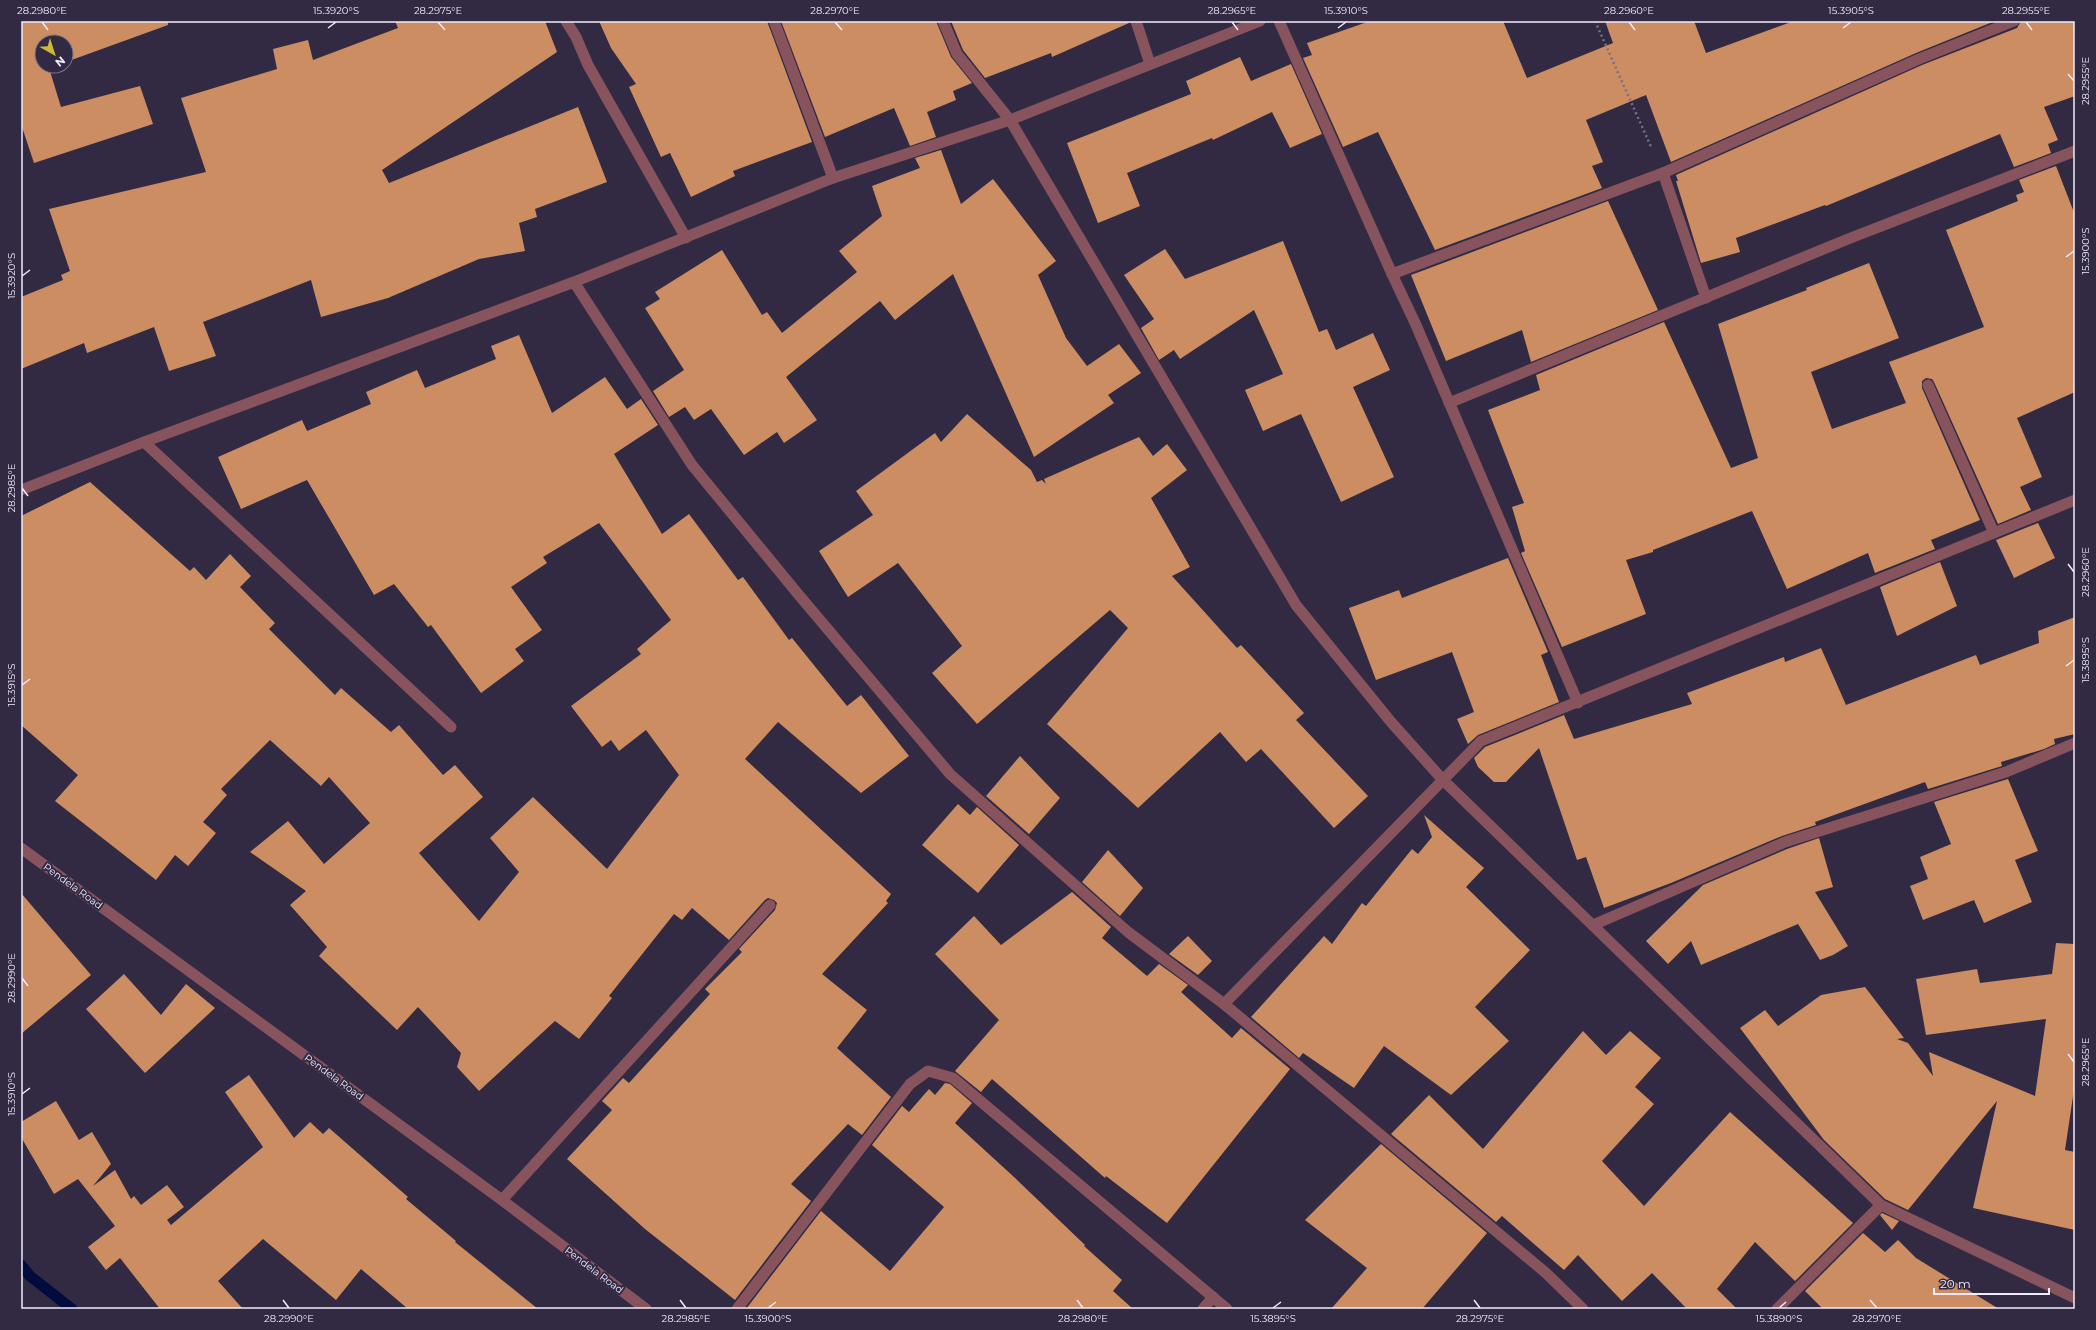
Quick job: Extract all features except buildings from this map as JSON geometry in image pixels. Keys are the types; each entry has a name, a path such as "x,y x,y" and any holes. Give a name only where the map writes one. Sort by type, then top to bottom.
{"street":[{"path":"566,21 576,37 588,65 686,238"},
{"path":"774,21 833,178"},
{"path":"943,21 957,54 1010,120 1296,605 1391,722 1443,780 1881,1205 2075,1298"},
{"path":"1136,21 1150,64"},
{"path":"21,490 144,442 574,282 833,178 1010,120 1260,21"},
{"path":"1279,21 1416,325 1578,703"},
{"path":"1392,274 1663,173 1919,59 2014,21"},
{"path":"1449,403 1848,239 2075,151"},
{"path":"1663,173 1706,298"},
{"path":"574,282 692,465 798,594 950,774 1128,932 1224,1004 1546,1273 1583,1309"},
{"path":"1928,385 1994,533"},
{"path":"144,442 451,727"},
{"path":"1224,1004 1481,741 1578,703 2075,500"},
{"path":"1593,925 1785,842 2006,772 2075,743"},
{"name":"Pendela Road","path":"23,853 502,1200 646,1309"},
{"path":"502,1200 770,904"},
{"path":"737,1309 910,1084 928,1071 953,1078 1227,1309"},
{"path":"1777,1309 1881,1205"},
{"path":"1203,1309 1213,1297"}],"path":[{"path":"1595,21 1663,173"}],"waterway":[{"path":"21,1265 30,1276 72,1309"}]}
